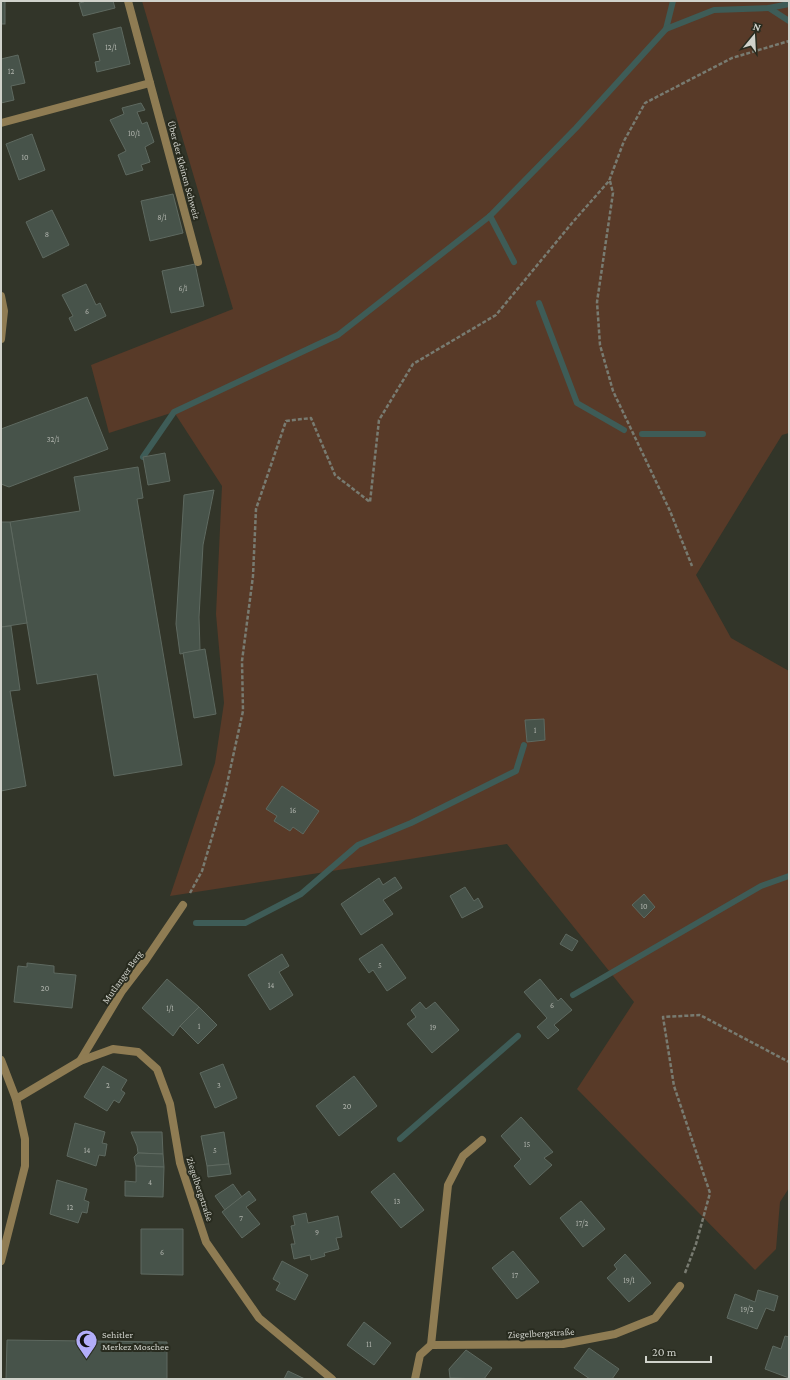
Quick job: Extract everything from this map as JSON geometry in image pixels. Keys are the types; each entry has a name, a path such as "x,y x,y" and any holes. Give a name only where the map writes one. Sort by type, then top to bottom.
{"street":[{"name":"Über der Kleinen Schweiz","path":"128,1 198,262"},
{"path":"1,123 150,83"},
{"path":"1,296 4,311 1,339"},
{"name":"Mutlanger Berg","path":"80,1061 122,991 145,961 183,905"},
{"name":"Ziegelbergstraße","path":"16,1099 80,1061 113,1049 138,1052 157,1069 170,1104 180,1163 206,1242 259,1318 332,1379"},
{"path":"1,1060 16,1099 25,1139 25,1166 1,1261"},
{"path":"415,1379 420,1355 431,1345 448,1185 463,1156 482,1140"},
{"name":"Ziegelbergstraße","path":"431,1345 563,1344 615,1334 655,1318 680,1286"}],"path":[{"path":"183,905 202,871 225,793 243,711 242,661 253,576 256,509 286,421 311,418 335,475 370,502 379,420 413,364 496,315 572,223 609,181 624,141 645,102 732,58 789,41"},
{"path":"609,181 613,193 598,302 600,345 613,392 670,511 692,566"},
{"path":"680,1286 696,1244 710,1193 674,1086 664,1017 700,1015 789,1062"}],"shaded area":[{"path":"142,1 789,1 789,433 782,435 696,575 731,638 789,671 789,1188 780,1202 776,1249 755,1270 577,1089 634,1002 507,844 170,896 215,763 224,703 216,614 222,486 174,412 109,433 91,365 233,309"}],"building":[{"path":"1,1 5,1 5,24 1,24"},
{"path":"83,1 113,1 115,8 83,16 79,3 84,2"},
{"path":"121,27 130,64 97,72 95,62 100,61 93,34"},
{"path":"18,55 25,83 11,86 14,100 1,103 1,59"},
{"path":"141,103 145,110 137,112 142,124 147,122 154,142 145,147 150,162 141,165 143,170 126,175 118,155 126,151 110,120 124,114 122,108"},
{"path":"32,134 45,170 19,180 6,144"},
{"path":"173,194 183,233 150,241 141,201"},
{"path":"52,210 69,245 43,258 26,222"},
{"path":"195,264 204,306 171,313 162,271"},
{"path":"86,284 96,305 100,303 106,316 75,331 69,318 73,316 62,295"},
{"path":"87,397 108,449 9,487 1,484 1,429"},
{"path":"165,453 170,481 148,485 143,457"},
{"path":"138,467 143,498 137,499 182,765 114,776 97,674 37,684 10,522 80,511 74,477"},
{"path":"214,490 203,545 199,617 200,650 180,654 176,624 184,495"},
{"path":"1,522 10,522 27,623 1,627"},
{"path":"11,626 20,690 10,691 26,786 1,791 1,627"},
{"path":"205,649 216,714 194,718 183,653"},
{"path":"544,719 545,740 527,742 525,720"},
{"path":"282,786 319,811 303,834 293,827 290,831 274,821 277,816 266,809"},
{"path":"395,877 402,888 383,900 393,914 361,935 341,904 379,878 383,885"},
{"path":"465,887 474,901 478,898 483,907 462,918 450,896"},
{"path":"644,894 655,907 644,918 632,905"},
{"path":"566,934 578,941 572,951 560,944"},
{"path":"382,944 406,978 387,991 373,970 369,973 359,959"},
{"path":"282,954 289,966 279,972 293,995 270,1010 248,975"},
{"path":"27,963 54,966 54,973 76,975 72,1008 14,1002 18,966 27,967"},
{"path":"167,979 199,1007 180,1026 173,1036 142,1008"},
{"path":"540,979 558,1001 561,998 572,1010 554,1025 559,1030 548,1039 537,1027 547,1018 524,992"},
{"path":"420,1002 426,1009 435,1002 459,1030 432,1053 407,1024 416,1017 411,1010"},
{"path":"199,1007 217,1025 198,1044 180,1026"},
{"path":"223,1064 237,1098 215,1108 200,1073"},
{"path":"103,1066 127,1080 121,1090 125,1093 119,1103 114,1100 107,1111 84,1097"},
{"path":"354,1076 377,1106 339,1136 316,1106"},
{"path":"521,1117 553,1152 544,1158 552,1165 530,1185 514,1166 521,1159 501,1136"},
{"path":"75,1123 105,1132 102,1143 107,1144 105,1156 99,1155 96,1166 67,1156"},
{"path":"131,1132 162,1132 163,1154 138,1153 137,1146"},
{"path":"224,1132 229,1164 207,1166 201,1136"},
{"path":"138,1153 163,1154 164,1167 136,1166 134,1157"},
{"path":"229,1164 231,1174 208,1177 207,1166"},
{"path":"136,1166 164,1167 163,1197 125,1196 125,1181 136,1182"},
{"path":"394,1173 424,1210 401,1228 371,1192"},
{"path":"57,1180 87,1189 84,1200 89,1202 87,1213 82,1212 78,1223 50,1214"},
{"path":"233,1184 242,1197 225,1210 215,1196"},
{"path":"249,1191 256,1200 246,1207 260,1224 242,1238 222,1212"},
{"path":"581,1201 605,1229 583,1247 560,1218"},
{"path":"306,1213 308,1223 338,1216 342,1237 336,1238 339,1249 324,1253 325,1256 311,1260 310,1255 294,1259 291,1244 295,1244 291,1226 295,1225 293,1216"},
{"path":"141,1229 183,1229 183,1275 141,1274"},
{"path":"513,1251 539,1282 517,1299 492,1268"},
{"path":"625,1254 651,1283 629,1302 607,1278 617,1269 614,1265"},
{"path":"282,1261 308,1275 295,1300 276,1290 280,1283 273,1279"},
{"path":"758,1290 778,1296 774,1311 766,1308 757,1329 727,1318 735,1294 755,1302"},
{"path":"364,1322 391,1343 374,1365 347,1345"},
{"path":"785,1336 789,1337 789,1378 765,1369 773,1346 781,1349"},
{"name":"Sehitler Merkez Moschee","path":"7,1340 167,1342 167,1379 6,1379"},
{"path":"589,1348 619,1369 612,1379 590,1379 574,1368"},
{"path":"466,1350 492,1368 484,1379 450,1378 449,1369"},
{"path":"288,1371 305,1379 284,1379"}],"waterway":[{"path":"666,29 673,1"},
{"path":"143,457 174,412 338,335 490,216 576,128 666,29 714,10 769,8 789,4"},
{"path":"769,8 789,21"},
{"path":"490,216 514,262"},
{"path":"539,303 577,403 624,430"},
{"path":"642,434 703,434"},
{"path":"196,923 245,923 301,894 358,845 411,823 516,771 524,745"},
{"path":"573,995 761,886 789,876"},
{"path":"400,1139 518,1036"}],"place":[{"name":"Sehitler Merkez Moschee","path":"87,1360"}]}
